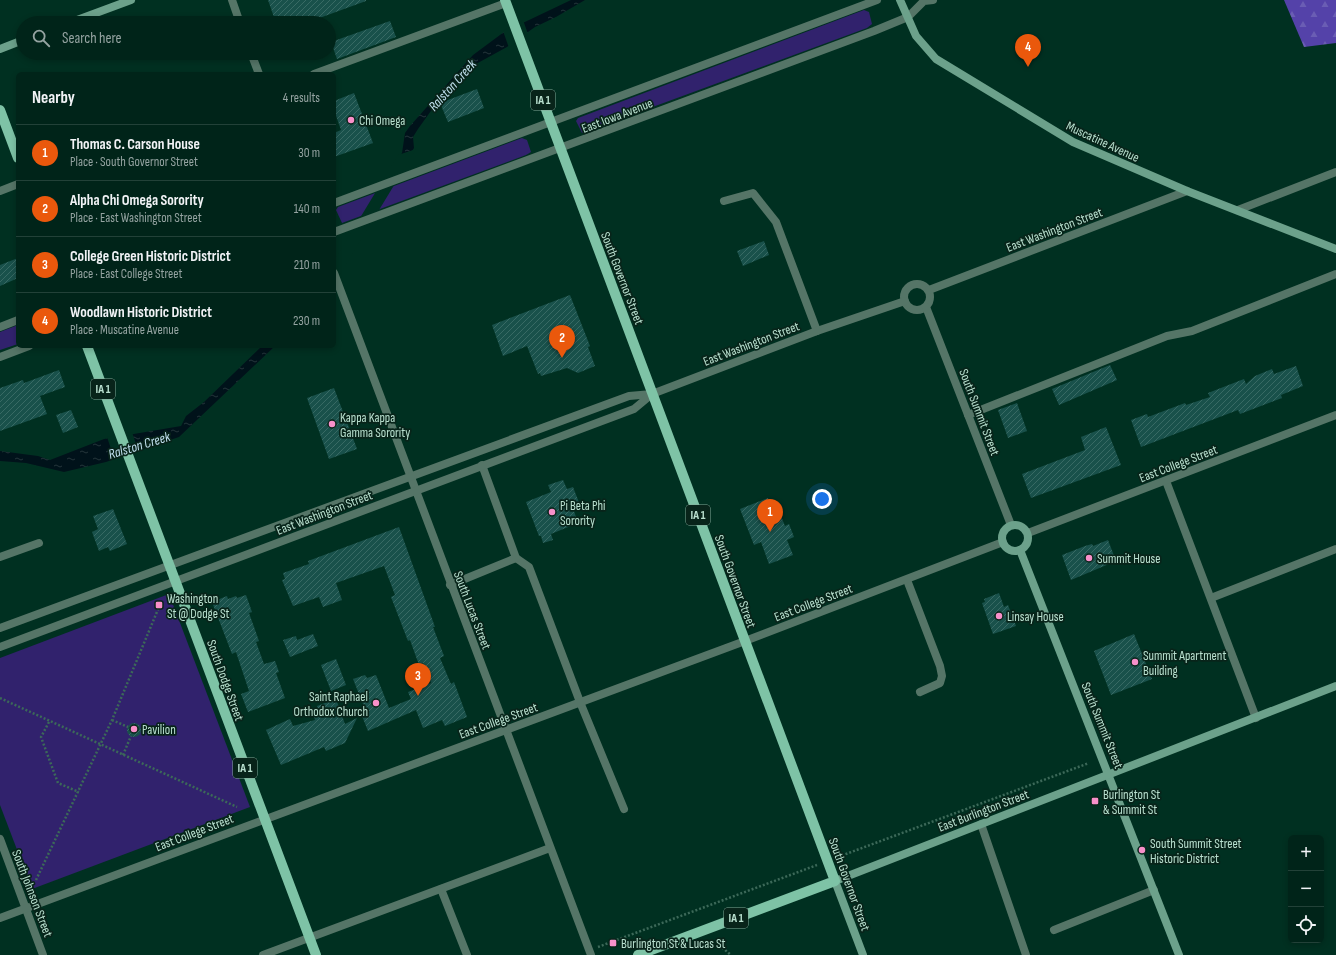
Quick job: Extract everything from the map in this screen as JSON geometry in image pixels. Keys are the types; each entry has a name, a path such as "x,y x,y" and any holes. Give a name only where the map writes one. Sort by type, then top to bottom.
{"main road":[{"name":"IA 1","path":"506,1 560,149"},
{"path":"0,110 16,153"},
{"name":"South Governor Street","path":"560,149 835,881"},
{"name":"South Dodge Street","path":"88,348 316,955"},
{"name":"East Burlington Street","path":"638,955 835,881"}],"street":[{"path":"88,16 131,0"},
{"path":"232,0 238,16"},
{"name":"East Iowa Avenue","path":"336,202 877,0"},
{"name":"Muscatine Avenue","path":"900,0 916,36 925,48 944,64 1073,142 1187,191 1336,249"},
{"path":"908,17 924,1 932,0"},
{"path":"319,72 506,1"},
{"name":"East Iowa Avenue","path":"336,231 560,149 908,17"},
{"path":"0,49 16,43"},
{"path":"254,60 258,72"},
{"path":"1238,210 1336,172"},
{"path":"0,191 16,185"},
{"name":"East Washington Street","path":"929,290 1187,191"},
{"path":"724,201 753,193 776,222 817,331"},
{"path":"968,415 1167,336 1192,332 1336,274"},
{"name":"South Lucas Street","path":"336,278 450,585 591,955"},
{"path":"913,284 922,284 929,290 930,300 926,307 914,310 907,305 905,301 906,289 913,284"},
{"name":"East Washington Street","path":"0,628 629,396 652,394 817,331 905,301"},
{"name":"South Summit Street","path":"926,307 1011,526"},
{"path":"0,327 16,321"},
{"path":"0,357 24,348"},
{"name":"East Washington Street","path":"0,647 634,409 652,394"},
{"name":"East College Street","path":"1028,533 1336,415"},
{"path":"482,465 516,558 529,567 580,702 624,809"},
{"path":"1166,481 1256,718"},
{"path":"1020,525 1028,533 1027,544 1020,550 1011,550 1003,542 1003,533 1011,526 1020,525"},
{"name":"East College Street","path":"0,918 745,641 1003,542"},
{"path":"0,557 39,543"},
{"path":"1210,598 1336,549"},
{"name":"South Summit Street","path":"1020,550 1179,955"},
{"path":"450,585 516,558"},
{"path":"907,580 940,666 942,676 940,683 920,692"},
{"name":"East Burlington Street","path":"835,881 1336,686"},
{"path":"981,824 1026,955"},
{"name":"South Johnson Street","path":"0,839 43,955"},
{"path":"263,955 550,848"},
{"name":"South Governor Street","path":"835,881 863,955"},
{"path":"441,889 467,955"},
{"path":"1054,930 1154,890"}],"path":[{"path":"36,880 112,720 159,607"},
{"path":"0,698 49,722 237,807"},
{"path":"112,720 128,727"},
{"path":"49,722 41,737 58,783 79,792"},
{"path":"123,755 131,736"},
{"path":"719,945 731,955"}],"shaded area":[{"path":"864,10 869,12 872,24 867,28 582,133 576,121 578,118"},
{"path":"522,138 527,140 531,152 526,155 342,223 336,210 338,207"},
{"path":"16,326 16,345 0,350 0,332"},
{"path":"169,594 250,807 32,889 0,805 0,658"}],"green space":[{"path":"1284,0 1336,0 1336,43 1304,47"}],"water":[{"name":"Ralston Creek","path":"571,0 585,0 535,27 507,47 476,64 438,101 413,137 414,148 336,277 336,262 402,153 405,133 473,55 504,32"},
{"name":"Ralston Creek","path":"260,348 273,348 179,437 106,462 64,472 26,463 0,461 0,451 38,456 50,460 104,439 181,426 186,416 204,402"}],"pier":[{"path":"523,20 528,34 509,48 503,31"},
{"path":"416,149 336,281 336,258 398,155"},
{"path":"132,432 139,453 115,461 107,437"}],"building":[{"path":"268,0 366,0 325,16 274,16"},
{"path":"390,21 396,37 337,59 336,40"},
{"path":"477,89 484,108 448,122 440,103"},
{"name":"Chi Omega","path":"354,93 373,143 336,156 336,132 341,130 336,116 336,100"},
{"path":"764,241 769,255 743,266 737,251"},
{"path":"16,259 16,279 0,286 0,265"},
{"path":"570,295 590,346 588,347 595,366 578,373 567,368 541,376 540,373 538,374 527,346 503,356 492,325"},
{"path":"1110,365 1117,380 1059,405 1052,389"},
{"path":"1296,366 1303,386 1281,395 1282,398 1240,414 1238,410 1141,447 1131,420 1147,414 1148,417 1185,403 1186,405 1210,397 1208,393 1244,379 1246,384 1255,376 1272,369 1274,374"},
{"path":"59,370 65,387 40,396 47,414 0,431 0,388 23,380 24,383"},
{"name":"Kappa Kappa Gamma Sorority","path":"334,388 357,449 329,459 307,398"},
{"path":"1017,403 1027,431 1008,438 998,410"},
{"path":"71,410 78,427 63,433 56,415"},
{"path":"1106,427 1121,465 1031,498 1022,474 1085,450 1081,437"},
{"name":"Pi Beta Phi Sorority","path":"563,480 567,489 573,487 580,505 573,508 578,523 551,534 553,540 543,543 526,502 551,492 548,485"},
{"path":"768,498 770,503 775,501 785,526 789,524 794,537 787,540 793,555 769,564 761,542 754,545 740,509"},
{"path":"113,509 127,544 110,551 108,547 99,551 92,532 98,529 93,516"},
{"path":"399,527 435,627 433,627 444,656 440,658 451,684 454,682 467,717 445,726 442,720 423,728 416,710 368,731 362,716 367,714 353,679 365,675 367,678 376,675 389,708 411,699 408,692 431,683 423,663 419,665 410,640 408,641 391,597 395,595 384,566 336,583 342,600 323,607 319,597 293,606 282,580 285,579 283,573 309,564 308,561"},
{"name":"Summit House","path":"1108,540 1116,561 1071,580 1062,555 1085,546 1092,544 1093,546"},
{"name":"Linsay House","path":"999,593 1004,607 1008,605 1016,626 993,634 982,603 985,602 984,599"},
{"path":"246,595 252,612 249,613 259,641 256,642 264,664 275,661 279,672 276,673 285,698 248,712 241,694 249,691 236,652 232,654 212,602 227,596 228,599"},
{"path":"313,634 318,646 290,657 283,640 296,636 297,640"},
{"name":"Summit Apartment Building","path":"1134,634 1152,679 1111,695 1094,651"},
{"path":"336,659 346,685 331,691 321,665"},
{"path":"336,699 345,724 357,718 345,743 326,751 324,747 281,765 266,730 290,719 293,726 315,720 313,713 318,711 317,706"},
{"name":"Pavilion","path":"134,723 139,725 141,730 139,735 134,737 129,735 127,730 129,725"}],"place":[{"name":"Woodlawn Historic District","path":"1028,67"},
{"name":"Chi Omega","path":"351,120"},
{"name":"Alpha Chi Omega Sorority","path":"562,358"},
{"name":"Kappa Kappa Gamma Sorority","path":"332,424"},
{"name":"Pi Beta Phi Sorority","path":"552,512"},
{"name":"Thomas C. Carson House","path":"770,532"},
{"name":"Summit House","path":"1089,558"},
{"name":"Washington St @ Dodge St","path":"159,605"},
{"name":"Linsay House","path":"999,616"},
{"name":"Summit Apartment Building","path":"1135,662"},
{"name":"College Green Historic District","path":"418,696"},
{"name":"Saint Raphael Orthodox Church","path":"376,703"},
{"name":"Pavilion","path":"134,729"},
{"name":"Burlington St & Summit St","path":"1095,801"},
{"name":"South Summit Street Historic District","path":"1142,850"},
{"name":"Burlington St & Lucas St","path":"613,943"}]}
